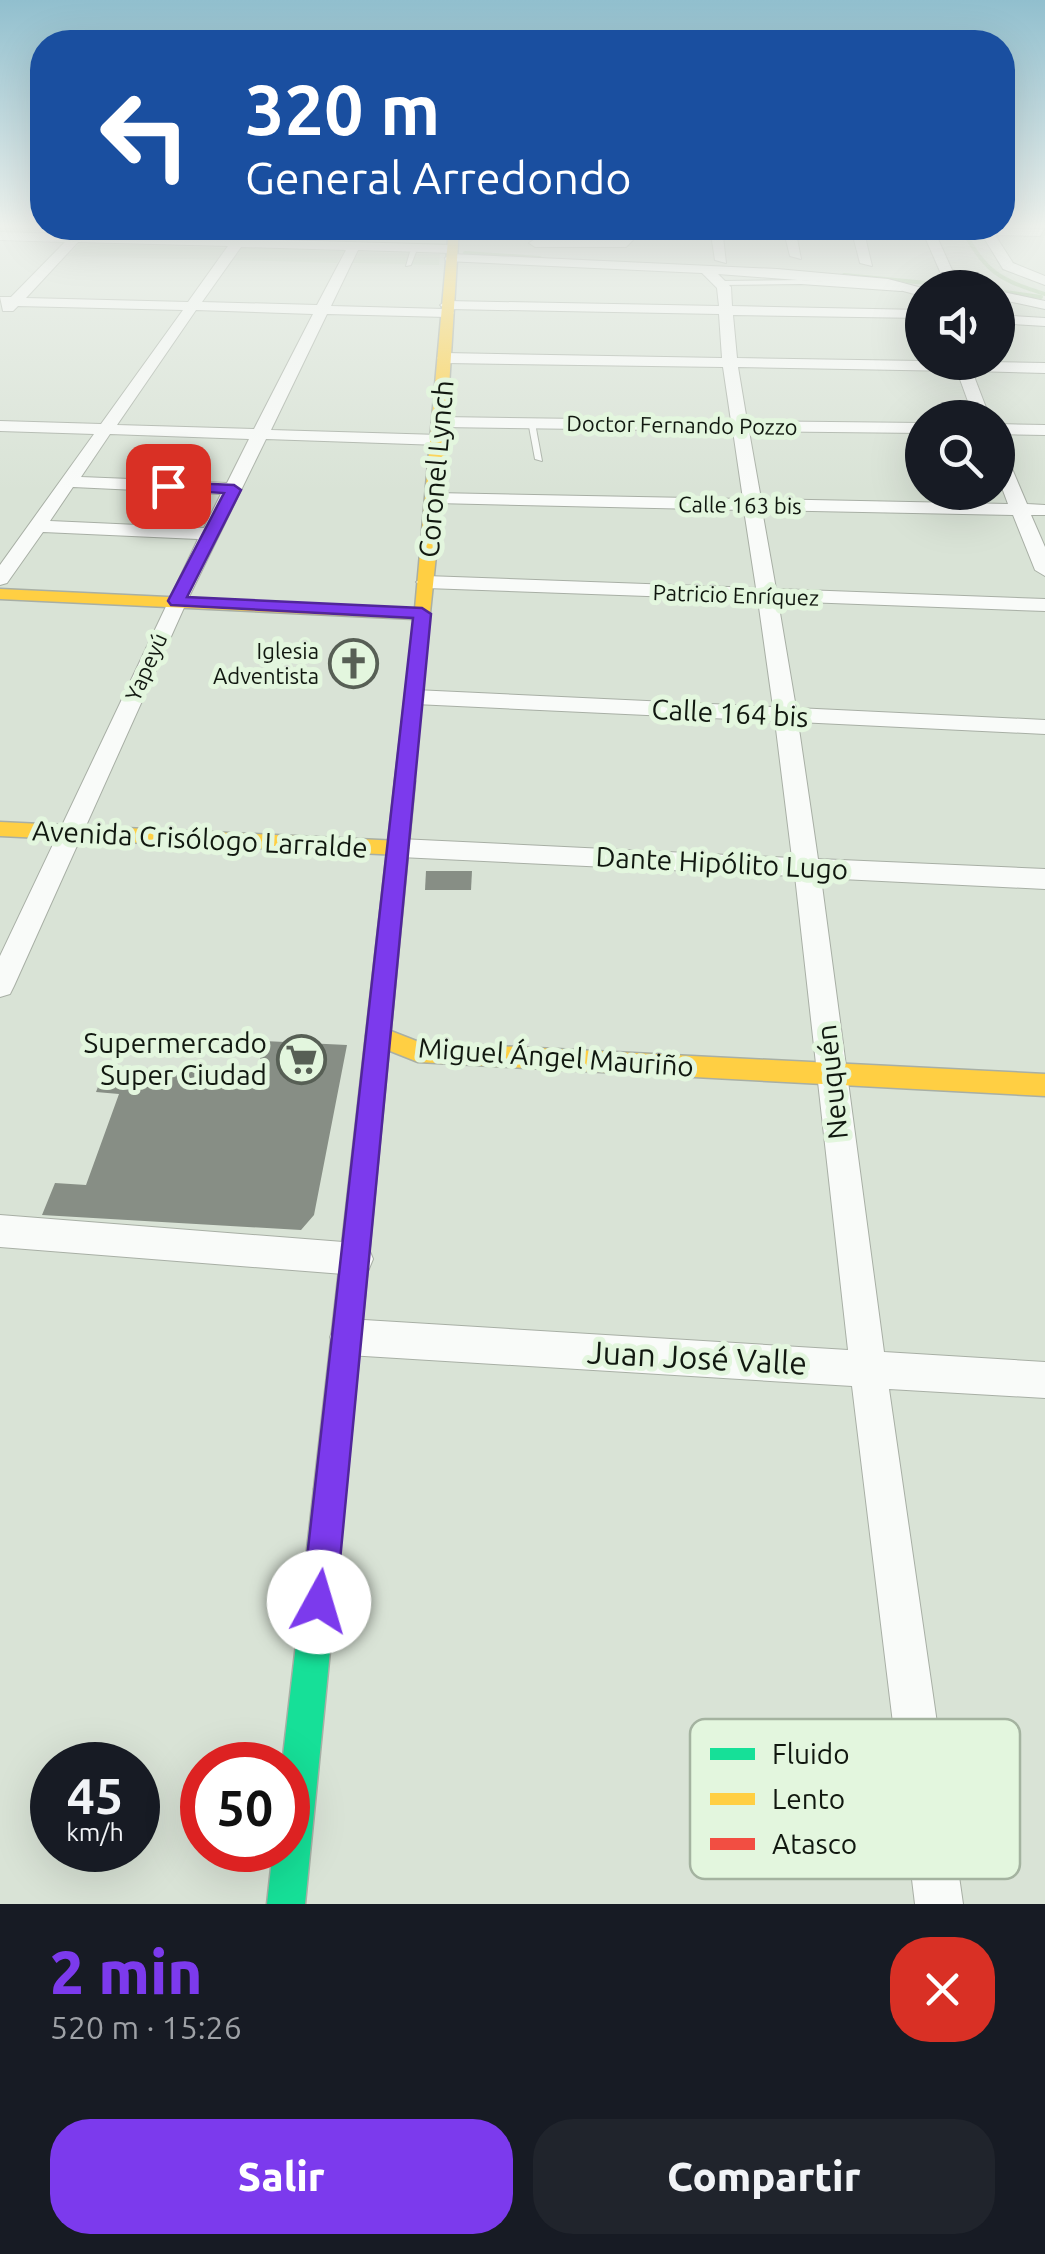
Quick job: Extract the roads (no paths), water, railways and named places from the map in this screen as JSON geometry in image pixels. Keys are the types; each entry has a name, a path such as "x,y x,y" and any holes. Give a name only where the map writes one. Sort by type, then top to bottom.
{"street":[{"path":"0,580 188,314"},
{"name":"Yapeyú","path":"0,986 176,601 321,314"},
{"name":"Coronel Lynch","path":"286,1904 400,848 441,431 447,314"},
{"name":"Neuquén","path":"725,314 751,505 786,716 824,1058 914,1719"},
{"path":"1015,320 1045,322"},
{"path":"445,358 905,364"},
{"path":"1015,367 1045,368"},
{"name":"Doctor Fernando Pozzo","path":"0,427 261,435 441,431 531,423 905,428"},
{"path":"1015,429 1045,430"},
{"path":"70,482 234,490"},
{"name":"Calle 163 bis","path":"435,498 1045,510"},
{"path":"1015,500 1045,570"},
{"path":"38,526 210,534"},
{"name":"Patricio Enríquez","path":"426,582 766,598 1045,605"},
{"path":"0,594 422,614"},
{"name":"Calle 164 bis","path":"415,697 1045,727"},
{"name":"Avenida Crisólogo Larralde","path":"0,829 400,848"},
{"name":"Dante Hipólito Lugo","path":"400,848 1045,878"},
{"name":"Miguel Ángel Mauriño","path":"378,1036 422,1028"},
{"name":"Miguel Ángel Mauriño","path":"378,1036 418,1052 1045,1063"},
{"name":"Miguel Ángel Mauriño","path":"824,1058 1045,1086"},
{"path":"0,1231 356,1259"},
{"name":"Juan José Valle","path":"348,1337 1045,1380"},
{"name":"Neuquén","path":"936,1879 939,1904"}],"lane":[{"path":"531,423 539,459"}],"place":[{"name":"Iglesia Adventista","path":"354,664"},
{"name":"Supermercado Super Ciudad","path":"302,1059"}]}
